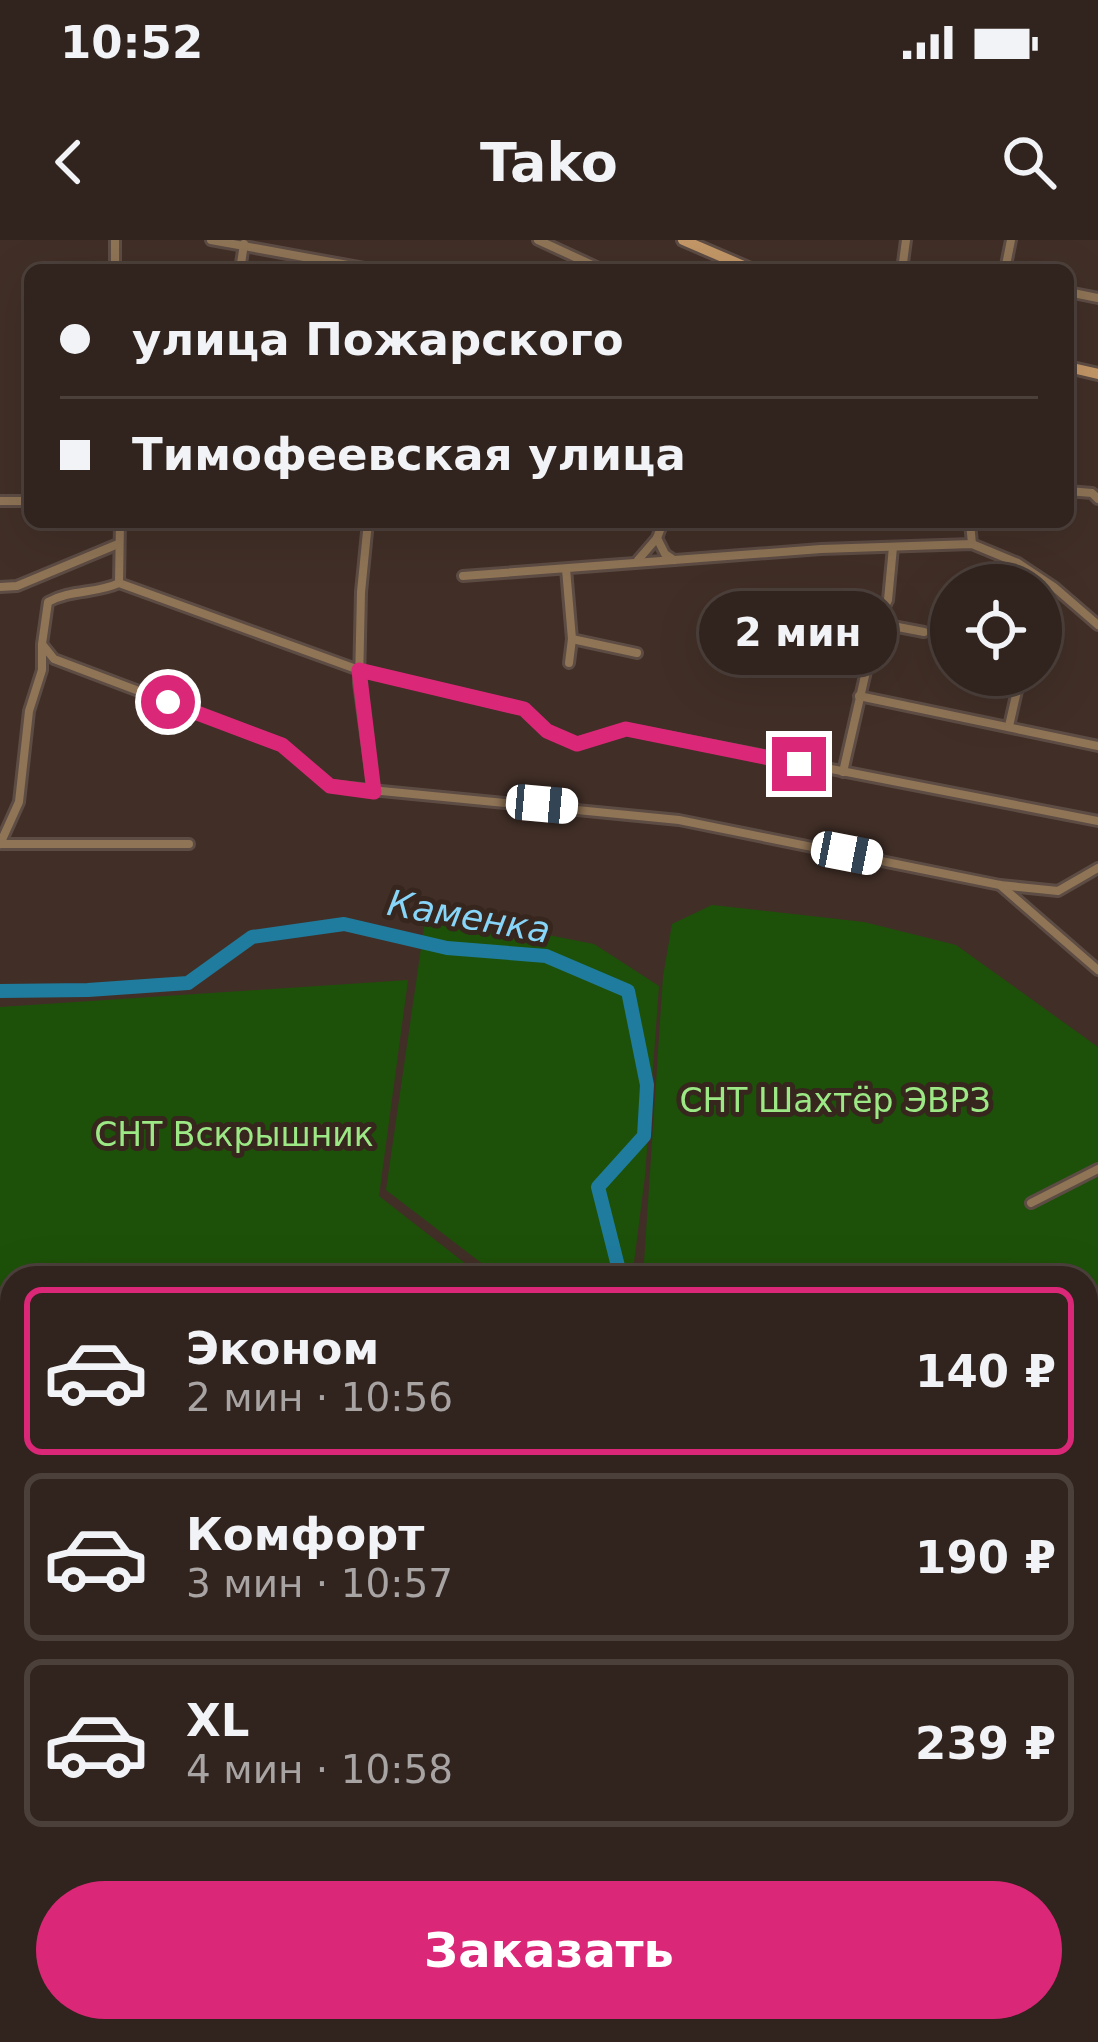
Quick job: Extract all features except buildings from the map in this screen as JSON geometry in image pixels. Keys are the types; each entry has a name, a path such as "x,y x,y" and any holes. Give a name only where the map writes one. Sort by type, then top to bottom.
{"main road":[{"path":"683,240 739,264"}],"street":[{"path":"211,240 345,264"},
{"path":"538,240 590,264"},
{"path":"241,264 244,244"},
{"path":"119,528 119,583"},
{"path":"367,528 359,670 374,792"},
{"path":"636,561 661,528"},
{"path":"971,528 972,544"},
{"path":"658,538 665,554 674,560"},
{"path":"0,587 17,586 118,544"},
{"path":"463,576 636,561 972,544 1018,563 1098,625"},
{"path":"842,772 878,623 888,600 893,547"},
{"path":"566,569 572,639 569,663"},
{"path":"190,844 0,844 19,802 29,711 42,670 48,602 65,592 108,589 119,583 359,670 524,709 547,731 577,744 626,729 1098,821"},
{"path":"761,614 878,623 925,632"},
{"path":"572,639 637,653"},
{"path":"41,644 54,658 282,745 330,786 679,820 1000,885 1058,891 1098,868"},
{"path":"859,696 1098,746"},
{"path":"1009,727 1016,696"},
{"path":"1000,885 1098,970"},
{"path":"1031,1203 1098,1169"}],"green space":[{"name":"СНТ Шахтёр ЭВРЗ","path":"712,905 864,922 956,945 1098,1047 1098,1266 644,1266 663,977 672,924"},
{"path":"425,921 512,928 594,944 659,986 634,1266 485,1266 386,1190"},
{"name":"СНТ Вскрышник","path":"408,980 379,1196 469,1266 0,1266 0,1007"}],"waterway":[{"name":"Каменка","path":"0,991 188,983 252,937 344,924 447,948 546,956 628,991 647,1085 644,1136 598,1187 618,1266"}],"route":[{"path":"168,702 282,745 330,786 374,792 359,670 524,709 547,731 577,744 626,729 799,764"}]}
